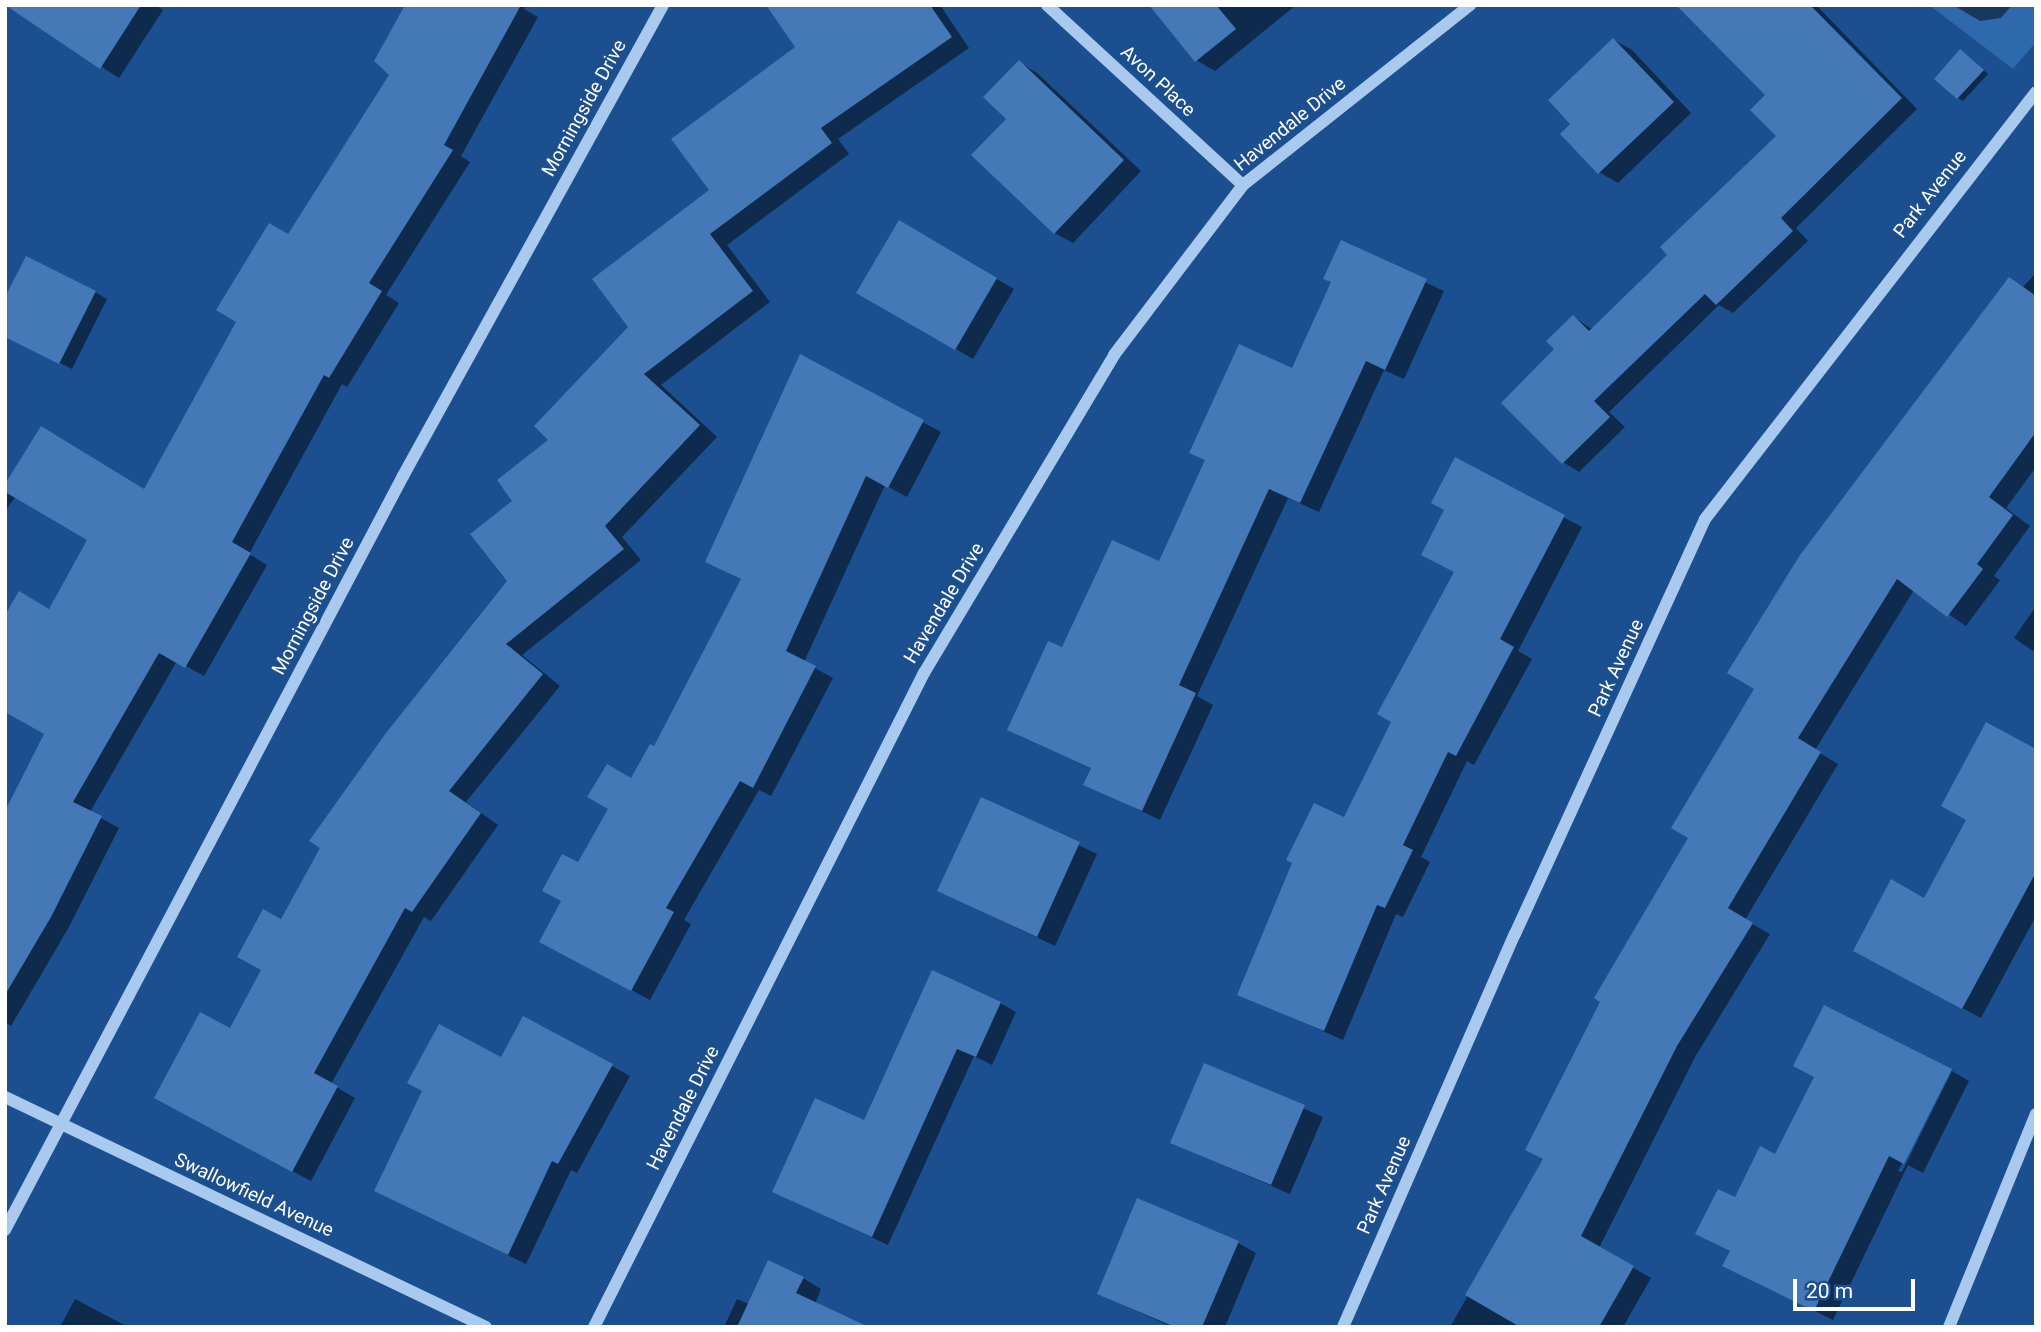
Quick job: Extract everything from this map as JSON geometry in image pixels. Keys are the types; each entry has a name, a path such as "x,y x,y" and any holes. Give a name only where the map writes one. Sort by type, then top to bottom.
{"street":[{"name":"Morningside Drive","path":"5,1230 403,476 663,5"},
{"name":"Avon Place","path":"1047,5 1243,185"},
{"name":"Havendale Drive","path":"594,1327 925,673 1114,355 1243,185 1470,5"},
{"name":"Park Avenue","path":"1343,1327 1515,934 1705,519 2036,92"},
{"name":"Swallowfield Avenue","path":"5,1097 486,1327"},
{"path":"1949,1327 2036,1114"}],"shaded area":[{"path":"1929,5 2036,5 2036,42 2013,69"}],"building":[{"path":"5,5 141,5 100,69"},
{"path":"405,5 521,5 444,145 453,150 369,283 382,291 329,378 324,375 232,542 251,553 185,668 159,653 73,802 102,816 51,917 5,995 5,811 44,734 5,712 5,615 19,591 49,609 87,540 5,492 5,484 41,426 144,489 236,322 216,310 269,223 288,234 389,75 374,61"},
{"path":"766,5 930,5 952,37 821,128 832,143 710,234 753,291 644,374 700,425 605,526 624,549 506,644 543,674 449,791 481,813 412,912 405,908 314,1073 338,1086 292,1172 154,1098 200,1012 230,1028 261,970 237,957 263,909 281,919 320,848 309,841 386,733 507,581 470,534 512,501 497,480 548,440 534,426 628,327 592,279 709,190 671,139 795,47"},
{"path":"1149,5 1216,5 1236,29 1195,62"},
{"path":"1676,5 1810,5 1902,98 1781,218 1793,231 1716,305 1705,294 1594,401 1610,417 1562,464 1501,403 1554,349 1546,341 1573,315 1589,331 1667,255 1660,247 1776,136 1750,110 1765,95"},
{"path":"1613,38 1674,102 1598,174 1560,134 1570,124 1548,100"},
{"path":"1960,49 1984,70 1957,99 1934,79"},
{"path":"1019,60 1124,160 1054,234 971,155 1006,119 983,97"},
{"path":"899,220 997,278 955,350 856,293"},
{"path":"1341,240 1427,279 1385,370 1366,361 1300,503 1269,489 1179,685 1196,693 1142,811 1083,785 1091,768 1007,730 1048,641 1062,647 1112,540 1159,561 1205,460 1189,453 1239,344 1292,368 1331,282 1323,279"},
{"path":"26,256 96,291 59,364 5,337 5,297"},
{"path":"2009,277 2036,296 2036,432 1989,497 2013,515 1977,564 1983,569 1947,617 1897,579 1798,738 1821,752 1728,908 1753,923 1677,1046 1581,1236 1634,1266 1599,1327 1520,1327 1465,1295 1543,1159 1525,1150 1600,1002 1594,998 1688,838 1671,828 1754,689 1727,673 1800,555"},
{"path":"800,354 924,420 888,488 866,476 786,651 816,666 753,788 740,781 666,908 674,912 631,991 539,942 561,901 542,891 562,854 578,862 608,809 587,797 607,764 631,778 650,744 654,746 741,579 705,562"},
{"path":"1455,457 1565,515 1500,639 1514,647 1456,756 1448,752 1403,845 1413,850 1385,908 1377,905 1324,1031 1237,995 1292,863 1286,860 1314,803 1344,817 1391,722 1377,714 1454,572 1421,555 1444,510 1431,503"},
{"path":"1986,722 2036,749 2036,872 1962,1009 1853,951 1891,879 1924,898 1966,820 1941,806"},
{"path":"981,797 1080,842 1037,937 937,891"},
{"path":"932,970 1001,1002 976,1057 957,1049 872,1237 772,1192 815,1098 864,1120"},
{"path":"1824,1005 1952,1069 1904,1164 1889,1156 1814,1311 1722,1266 1730,1251 1695,1234 1718,1189 1735,1197 1760,1146 1775,1154 1814,1077 1793,1066"},
{"path":"523,1016 613,1064 558,1164 552,1161 508,1255 374,1191 422,1091 407,1083 439,1024 501,1057"},
{"path":"1204,1063 1305,1105 1271,1185 1170,1143"},
{"path":"1137,1198 1239,1241 1202,1327 1175,1327 1097,1294"},
{"path":"768,1260 804,1277 796,1293 869,1327 737,1327"}]}
